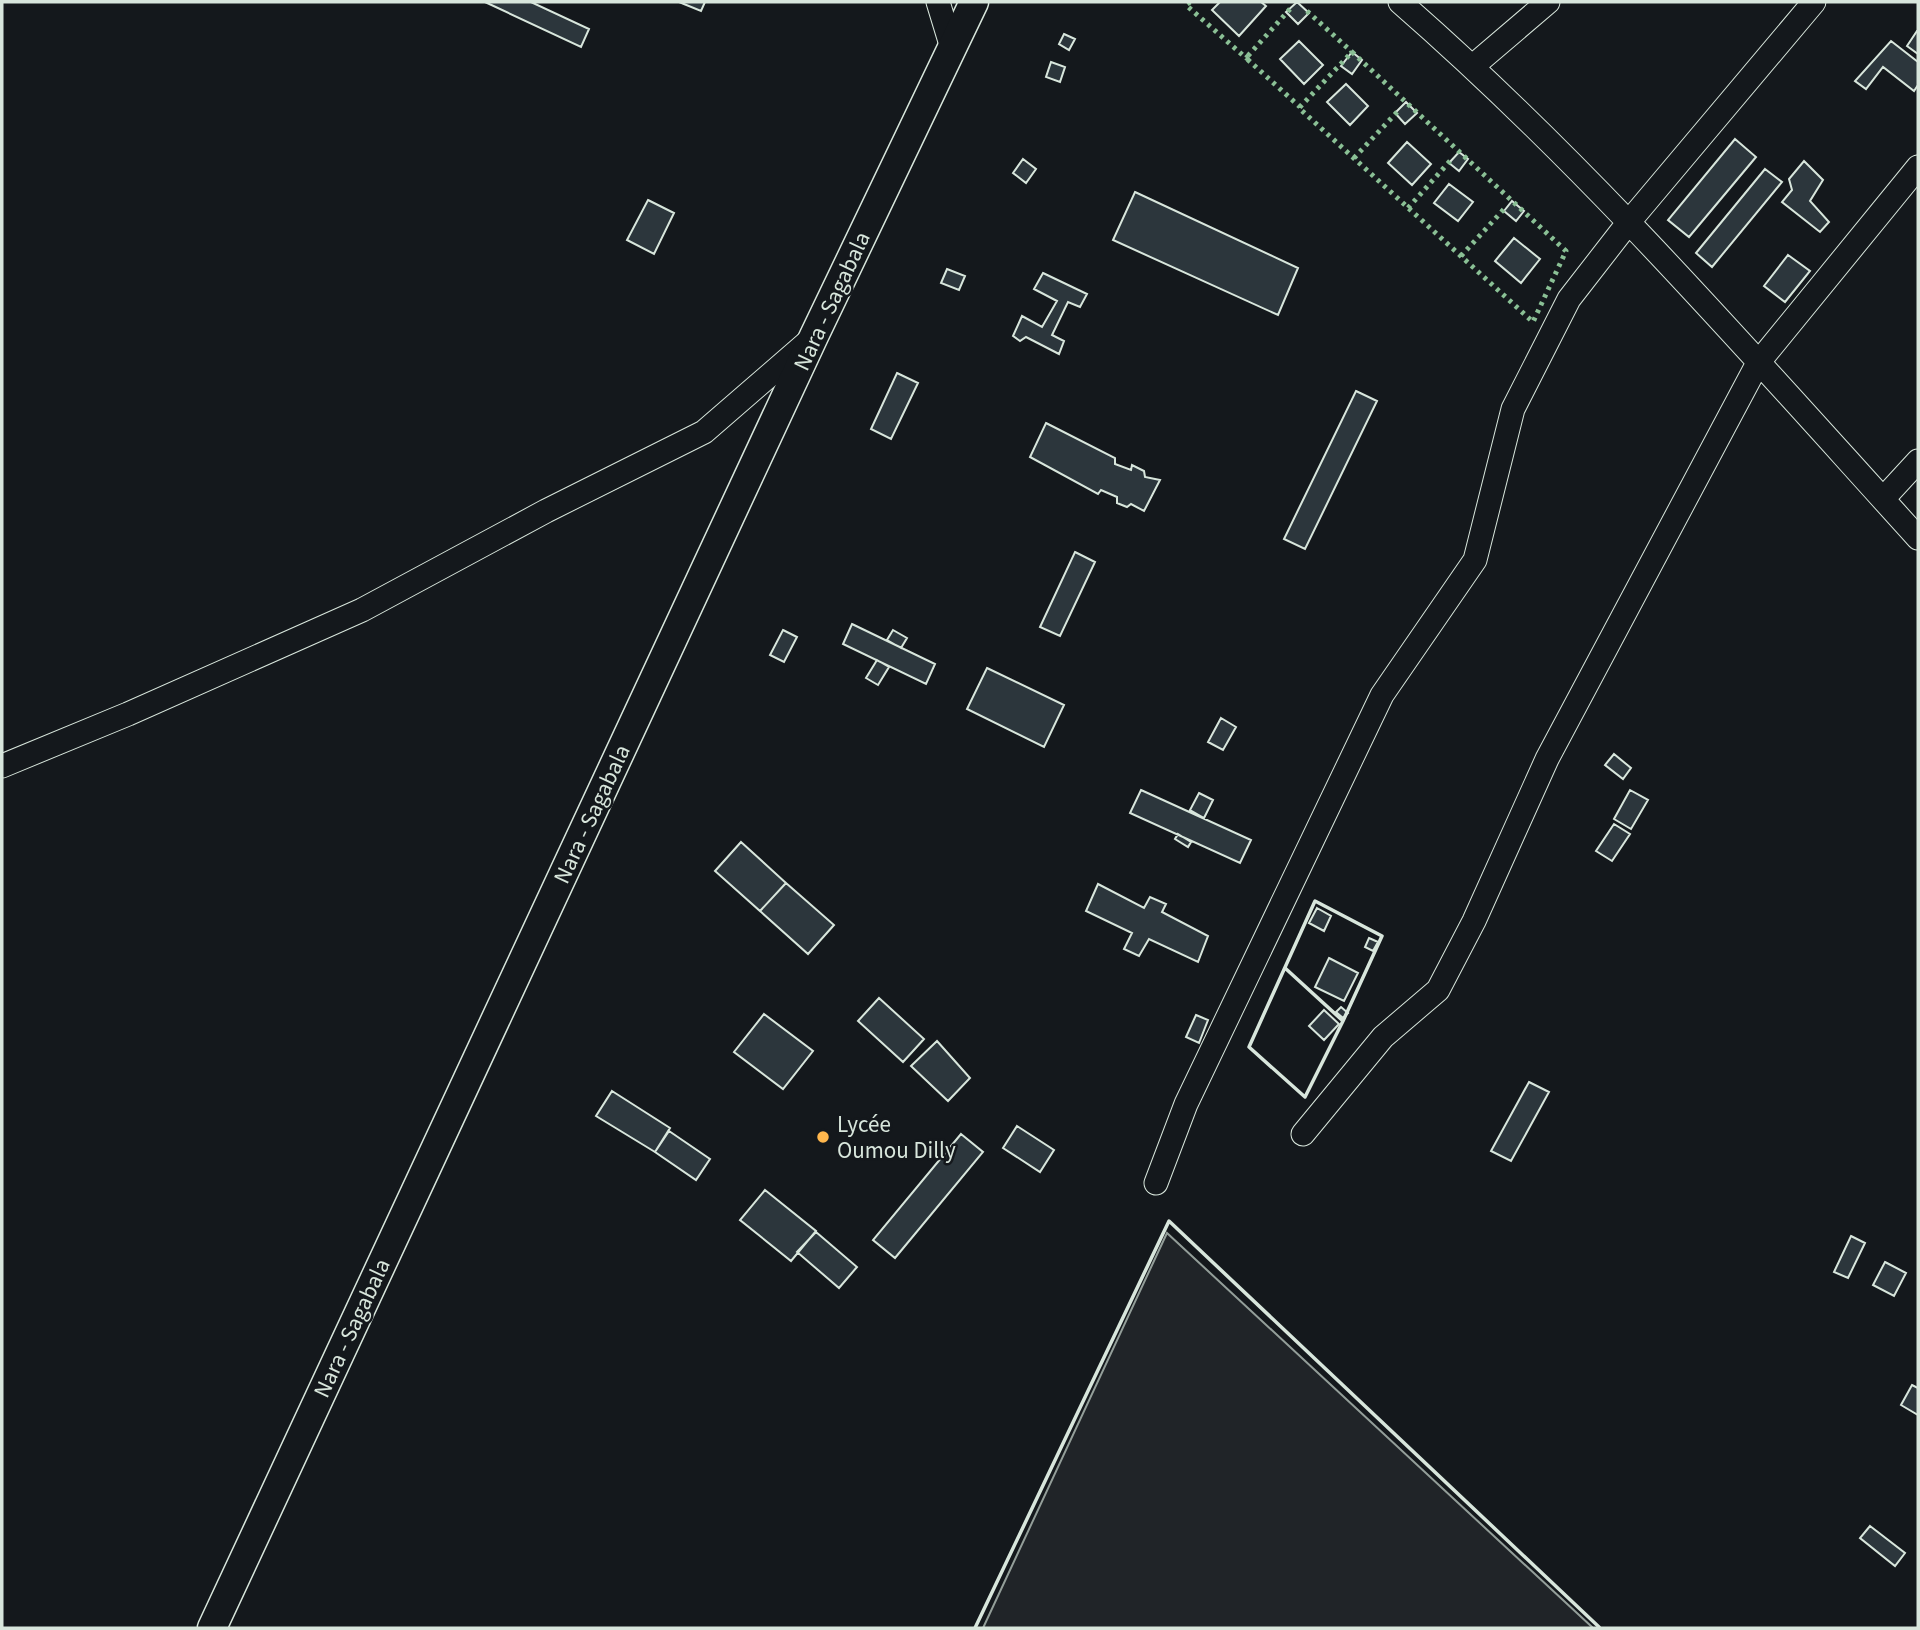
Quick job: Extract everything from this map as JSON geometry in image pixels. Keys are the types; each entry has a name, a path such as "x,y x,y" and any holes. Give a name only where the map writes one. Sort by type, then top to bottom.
{"main road":[{"name":"Nara - Sagabala","path":"212,1628 814,337 974,2"}],"street":[{"path":"938,2 952,48"},
{"path":"1399,2 1473,66 1628,223 1918,538"},
{"path":"1473,66 1549,2"},
{"path":"1156,1182 1186,1104 1382,695 1475,560 1513,409 1569,299 1628,223 1814,2"},
{"path":"1303,1134 1383,1037 1438,990 1474,921 1547,759 1758,363 1918,167"},
{"path":"2,766 128,714 362,610 546,511 704,432 814,337"},
{"path":"1883,499 1918,461"}],"shaded area":[{"path":"1167,1233 1592,1627 1592,1628 983,1628"}],"building":[{"path":"485,2 531,2 589,29 581,47"},
{"path":"679,2 705,2 701,11"},
{"path":"1220,2 1261,2 1266,6 1239,36 1212,10"},
{"path":"1297,2 1309,13 1298,24 1286,12"},
{"path":"1918,31 1918,54 1907,46"},
{"path":"1064,34 1075,39 1069,50 1059,44"},
{"path":"1299,41 1323,65 1304,84 1280,59"},
{"path":"1891,41 1918,62 1918,85 1914,91 1883,67 1866,89 1855,81"},
{"path":"1352,52 1362,60 1352,74 1341,66"},
{"path":"1051,62 1065,67 1060,82 1046,77"},
{"path":"1346,84 1368,106 1350,125 1327,102"},
{"path":"1406,102 1417,113 1405,124 1395,113"},
{"path":"1735,139 1756,157 1689,237 1668,220"},
{"path":"1407,142 1431,164 1412,185 1388,163"},
{"path":"1459,152 1468,159 1459,171 1449,163"},
{"path":"1023,159 1036,169 1026,183 1013,173"},
{"path":"1804,161 1823,180 1810,201 1829,222 1820,232 1782,202 1792,190 1789,179"},
{"path":"1765,169 1782,182 1712,267 1696,253"},
{"path":"1449,184 1473,202 1458,221 1434,203"},
{"path":"1135,192 1298,268 1278,315 1113,240"},
{"path":"648,200 674,213 654,254 627,240"},
{"path":"1512,201 1524,211 1516,221 1504,211"},
{"path":"1514,238 1540,259 1521,283 1495,261"},
{"path":"1788,255 1810,271 1785,302 1764,286"},
{"path":"947,269 965,276 959,290 941,283"},
{"path":"1043,273 1087,294 1080,307 1068,302 1052,335 1064,341 1059,354 1026,337 1020,341 1013,336 1022,316 1042,327 1057,301 1034,289"},
{"path":"897,373 918,383 891,439 871,429"},
{"path":"1356,391 1377,401 1305,549 1284,539"},
{"path":"1046,423 1115,458 1115,464 1131,470 1132,465 1144,471 1145,477 1160,480 1144,511 1131,504 1127,507 1117,503 1117,497 1101,490 1098,494 1030,457"},
{"path":"1075,552 1095,562 1060,636 1040,627"},
{"path":"852,624 935,664 926,684 843,644"},
{"path":"783,630 797,637 784,662 770,655"},
{"path":"893,630 907,638 901,648 887,640"},
{"path":"877,660 889,667 878,685 866,678"},
{"path":"987,668 1064,705 1044,747 967,709"},
{"path":"1221,718 1236,727 1223,750 1208,742"},
{"path":"1614,754 1631,768 1623,779 1605,765"},
{"path":"1141,790 1251,840 1240,863 1130,813"},
{"path":"1630,790 1648,800 1631,829 1614,819"},
{"path":"1199,793 1213,800 1204,818 1190,810"},
{"path":"1614,824 1630,834 1612,861 1596,851"},
{"path":"1178,834 1191,842 1188,847 1175,839"},
{"path":"741,842 786,883 760,911 715,871"},
{"path":"786,883 834,925 808,954 760,911"},
{"path":"1098,884 1144,908 1150,897 1166,904 1162,912 1208,936 1198,962 1149,939 1139,956 1124,949 1132,933 1086,911"},
{"path":"1317,908 1331,916 1324,931 1309,923"},
{"path":"1369,938 1378,942 1373,951 1365,947"},
{"path":"1329,958 1358,973 1344,1001 1315,987"},
{"path":"879,998 924,1039 903,1062 858,1021"},
{"path":"1341,1007 1348,1013 1343,1018 1336,1012"},
{"path":"1324,1010 1339,1024 1324,1040 1309,1026"},
{"path":"764,1014 813,1051 783,1089 734,1052"},
{"path":"1196,1015 1208,1020 1199,1043 1186,1037"},
{"path":"937,1041 970,1078 948,1101 911,1066"},
{"path":"1529,1082 1549,1092 1511,1161 1491,1151"},
{"path":"612,1091 670,1128 655,1152 596,1116"},
{"path":"1017,1126 1054,1150 1040,1172 1003,1148"},
{"path":"669,1131 710,1159 696,1180 655,1152"},
{"path":"961,1134 983,1152 895,1258 873,1240"},
{"path":"765,1190 816,1231 791,1261 740,1220"},
{"path":"816,1232 857,1267 839,1288 797,1252"},
{"path":"1851,1236 1865,1243 1848,1278 1834,1272"},
{"path":"1885,1262 1906,1273 1894,1296 1873,1285"},
{"path":"1912,1385 1918,1388 1918,1415 1901,1405"},
{"path":"1870,1526 1905,1553 1895,1566 1860,1538"}],"hedge":[{"path":"1190,2 1186,5 1246,58 1248,56"},
{"path":"1290,9 1246,58 1300,107"},
{"path":"1307,11 1352,52 1350,54"},
{"path":"1352,52 1566,251 1533,322 1299,108 1352,52"},
{"path":"1354,158 1399,110"},
{"path":"1408,208 1450,161"},
{"path":"1461,256 1505,208"}],"wall":[{"path":"1285,968 1343,1021 1305,1097 1249,1047 1315,901 1382,936 1343,1021 1285,968"},
{"path":"975,1628 1169,1221 1599,1627"}],"place":[{"name":"Lycée Oumou Dilly","path":"823,1137"}]}
